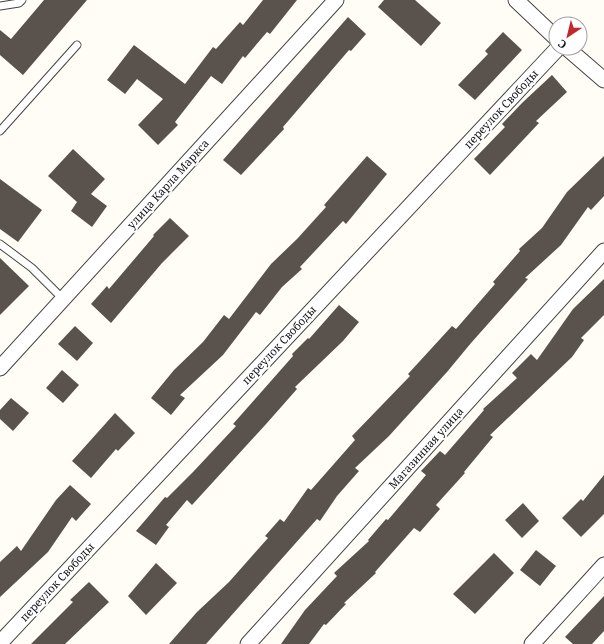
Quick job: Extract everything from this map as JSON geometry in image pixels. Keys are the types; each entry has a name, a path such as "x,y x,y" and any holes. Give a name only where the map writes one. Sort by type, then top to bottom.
{"street":[{"name":"улица Карла Маркса","path":"0,368 336,0"},
{"path":"516,0 548,30"},
{"name":"переулок Свободы","path":"0,643 550,56"},
{"path":"576,56 604,80"},
{"name":"Магазинная улица","path":"248,644 604,251"},
{"path":"532,644 604,565"}],"lane":[{"path":"0,6 18,3 22,0"},
{"path":"0,131 77,45"},
{"path":"0,244 32,268 63,299"}],"building":[{"path":"44,0 87,0 23,75 0,55 0,30 11,39"},
{"path":"263,0 297,0 270,34 267,32 245,58 243,56 222,84 211,76 175,122 178,125 158,145 138,125 163,99 137,79 125,94 107,80 134,45 185,84 213,47 216,49 240,22 243,25"},
{"path":"384,0 415,0 441,23 421,46 378,7"},
{"path":"348,17 366,34 351,51 349,50 283,127 284,129 241,175 223,160"},
{"path":"503,32 522,50 475,100 458,85 488,54 485,51"},
{"path":"552,75 567,92 536,121 539,123 490,175 474,159 505,127 502,124"},
{"path":"73,149 105,179 91,194 107,206 92,227 71,211 77,202 48,176"},
{"path":"367,156 387,174 346,224 343,221 300,267 302,269 282,287 260,315 256,312 223,355 180,395 185,398 171,415 151,398 174,370 203,342 224,315 229,319 271,264 297,239 326,207 324,205"},
{"path":"604,156 604,196 591,210 588,207 561,245 525,278 528,279 447,372 389,436 355,468 359,471 337,496 320,521 317,519 206,644 169,644 197,612 229,582 268,538 265,536 280,519 284,522 308,488 311,490 355,440 352,436 410,376 408,374 452,326 456,329 495,284 493,282 520,251 519,249 542,228 567,192"},
{"path":"0,179 42,210 18,242 0,229"},
{"path":"170,218 189,236 162,263 111,323 91,304 107,286 109,289 154,236 153,235"},
{"path":"0,258 29,286 0,315"},
{"path":"604,279 604,315 581,338 584,340 572,357 490,435 493,437 464,472 465,473 436,505 440,509 420,532 414,528 375,572 376,573 344,603 346,604 326,625 324,624 309,644 281,644 305,610 337,576 334,573 369,541 368,540 386,519 388,520 426,475 421,471 440,451 445,455 484,410 483,409 517,378 512,373 531,354 537,360 573,309"},
{"path":"339,305 359,322 343,341 295,387 297,389 192,505 187,500 166,525 169,527 156,545 136,531 165,497 167,498 193,472 236,426 233,424 293,356 292,354 308,338 309,339"},
{"path":"75,326 93,343 77,361 58,344"},
{"path":"62,370 79,385 63,403 46,388"},
{"path":"11,398 29,413 13,431 0,419 0,410"},
{"path":"115,413 135,433 118,451 116,449 91,478 72,461"},
{"path":"604,475 604,514 581,537 562,518 581,499 583,501"},
{"path":"70,485 91,504 76,521 72,517 48,552 0,597 0,562 17,546 21,551 56,500"},
{"path":"523,503 539,521 522,538 505,520"},
{"path":"536,550 556,566 540,586 520,570"},
{"path":"494,553 514,573 475,614 453,594"},
{"path":"156,563 177,583 146,615 128,596"},
{"path":"89,582 109,602 65,644 31,644 73,602 70,600"},
{"path":"604,596 604,631 592,644 573,644 565,637"}]}
